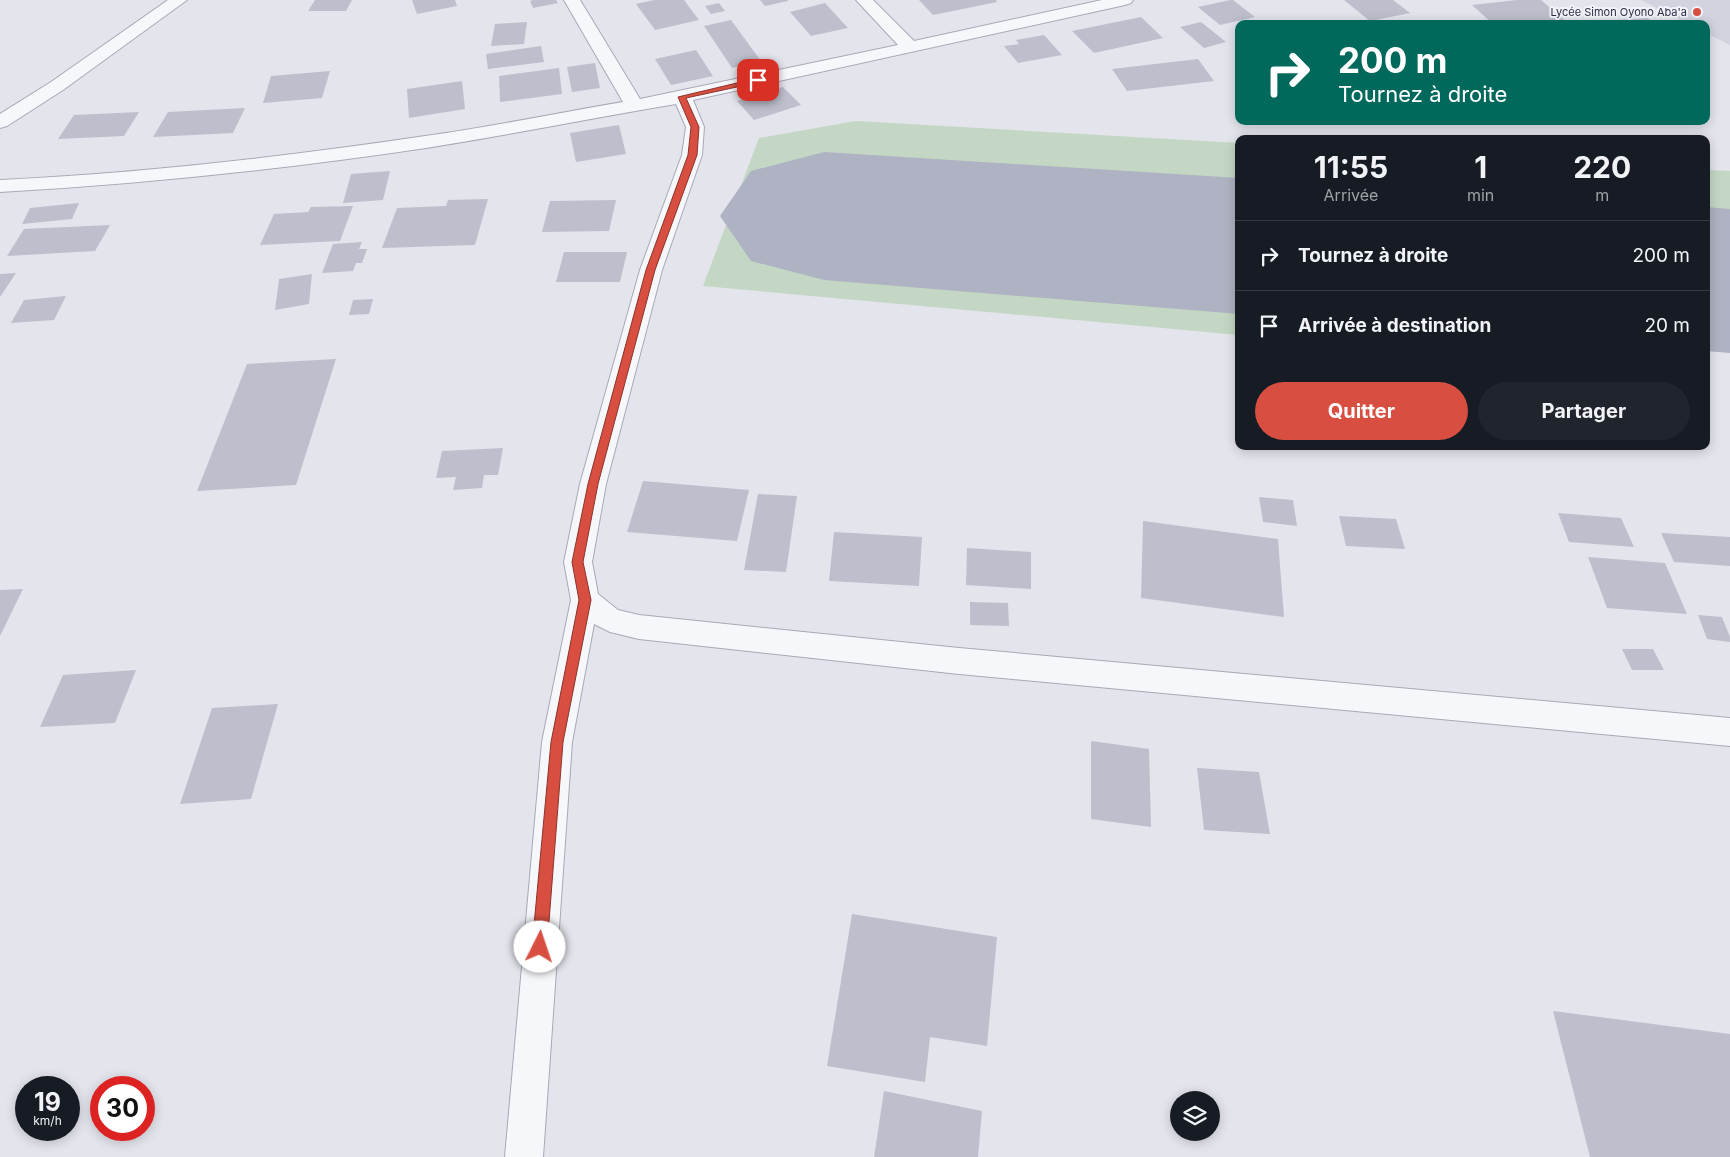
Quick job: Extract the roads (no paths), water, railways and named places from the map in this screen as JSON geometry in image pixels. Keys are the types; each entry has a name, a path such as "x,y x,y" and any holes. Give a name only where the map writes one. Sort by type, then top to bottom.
{"street":[{"path":"0,122 65,80 179,0"},
{"path":"572,0 634,106"},
{"path":"864,0 909,46"},
{"path":"0,186 76,182 206,170 407,145 682,97 1125,0"},
{"path":"524,1157 557,742 585,600 578,562 593,484 651,270 692,155 695,127 682,97"},
{"path":"585,600 610,620 639,627 968,662 1730,732"}],"place":[{"name":"Lycée Simon Oyono Aba'a","path":"1697,12"}]}
